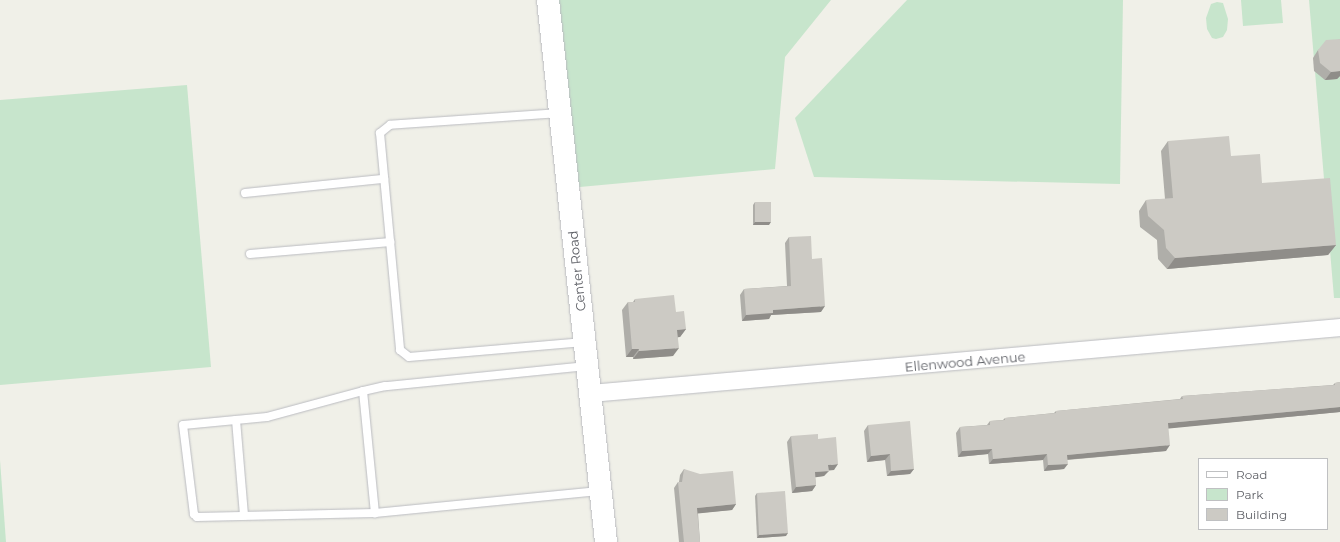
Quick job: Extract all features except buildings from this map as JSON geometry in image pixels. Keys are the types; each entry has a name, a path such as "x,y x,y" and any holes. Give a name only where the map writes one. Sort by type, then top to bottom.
{"main road":[{"name":"Center Road","path":"548,0 606,542"}],"street":[{"name":"Ellenwood Avenue","path":"590,393 1340,327"}],"lane":[{"path":"560,113 390,126 380,133 400,350 409,357 585,342"},
{"path":"245,193 384,179"},
{"path":"250,254 390,242"},
{"path":"588,366 385,386 362,391 295,411 236,420 183,425 194,514 197,517 374,513 600,491"},
{"path":"362,391 374,513"},
{"path":"236,420 244,516"}],"green space":[{"path":"548,0 831,0 785,57 775,169 569,188"},
{"path":"907,0 1123,0 1120,184 814,177 795,118"},
{"path":"1241,0 1281,0 1283,23 1243,26"},
{"path":"1309,0 1340,0 1340,298 1334,298"},
{"path":"1217,2 1223,3 1228,19 1227,30 1223,37 1216,39 1212,38 1207,29 1206,18 1211,4"},
{"path":"187,85 211,367 0,385 0,100"},
{"path":"0,460 6,542 0,542"}]}
